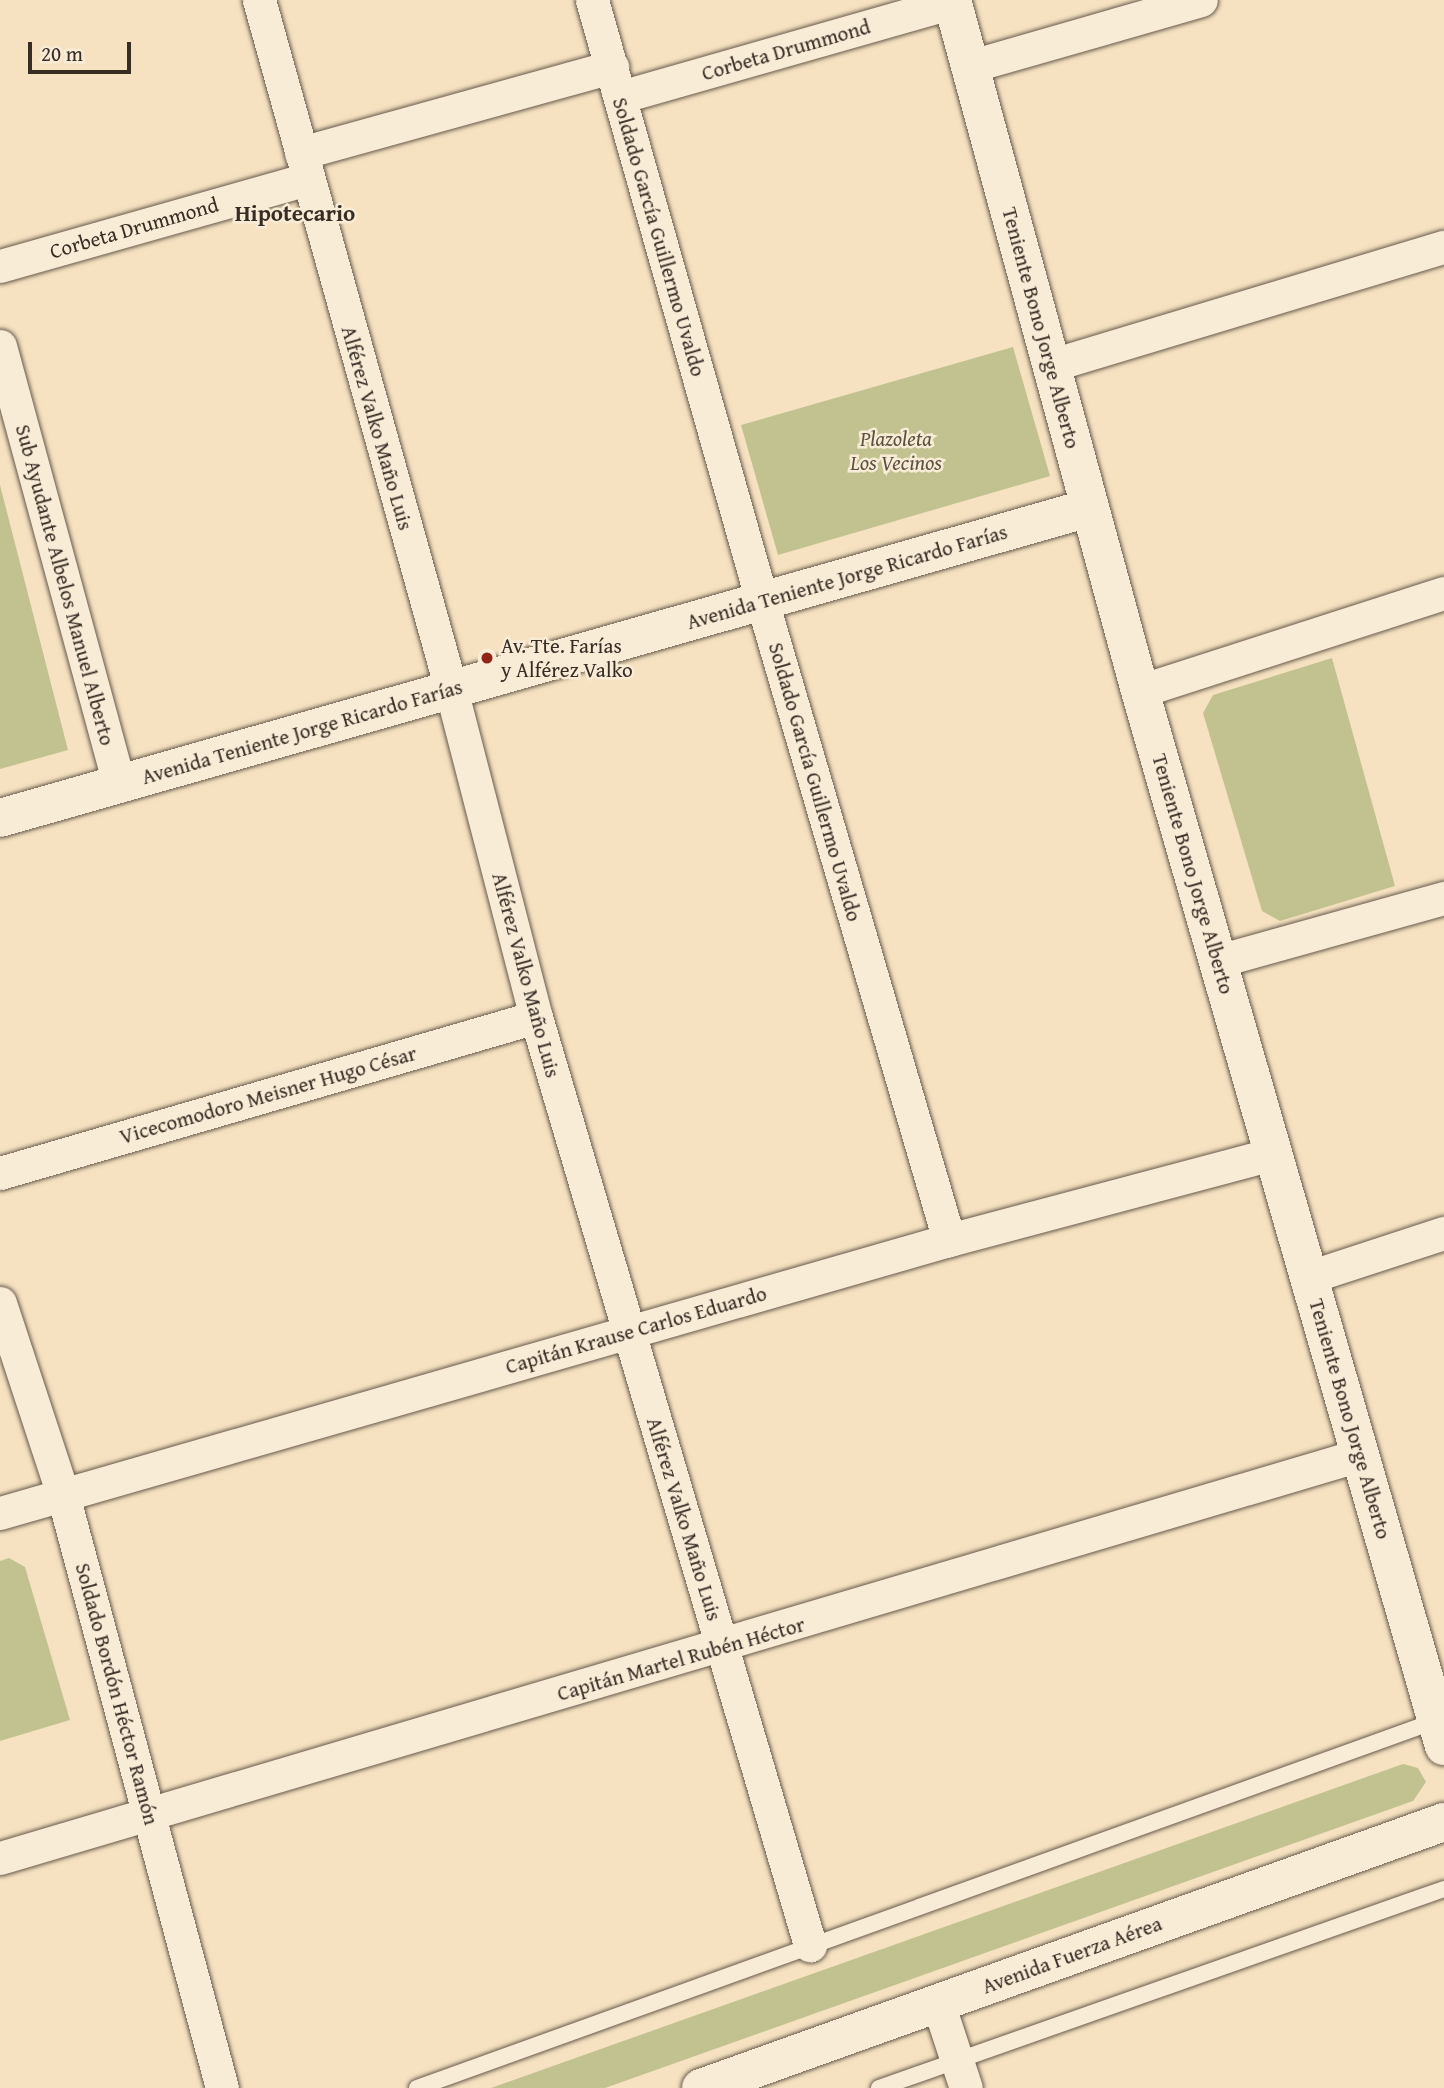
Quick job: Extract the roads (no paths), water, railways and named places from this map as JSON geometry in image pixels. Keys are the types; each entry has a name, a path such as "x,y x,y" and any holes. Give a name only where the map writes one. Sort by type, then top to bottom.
{"street":[{"name":"Alférez Valko Maño Luis","path":"259,0 451,690 536,1017 810,1945"},
{"name":"Soldado García Guillermo Uvaldo","path":"592,0 762,601 949,1240"},
{"path":"971,66 1201,0"},
{"name":"Corbeta Drummond","path":"0,266 304,166 616,82 952,1"},
{"name":"Teniente Bono Jorge Alberto","path":"952,1 1052,365 1088,508 1308,1277 1441,1728"},
{"path":"1052,365 1444,248"},
{"name":"Sub Ayudante Albelos Manuel Alberto","path":"0,346 119,784"},
{"name":"Avenida Teniente Jorge Ricardo Farías","path":"0,818 1088,508"},
{"path":"1140,691 1444,593"},
{"path":"1218,961 1444,898"},
{"name":"Vicecomodoro Meisner Hugo César","path":"0,1173 536,1017"},
{"name":"Capitán Krause Carlos Eduardo","path":"0,1513 949,1240 1273,1154"},
{"path":"1308,1277 1444,1233"},
{"name":"Soldado Bordón Héctor Ramón","path":"0,1303 63,1495 222,2088"},
{"name":"Capitán Martel Rubén Héctor","path":"0,1858 722,1648 1360,1455"},
{"name":"Avenida Fuerza Aérea","path":"701,2088 1444,1822"},
{"path":"938,2003 961,2073"}],"lane":[{"path":"417,2088 810,1945 1441,1728"},
{"path":"879,2088 961,2073 1444,1889"}],"place":[{"name":"Av. Tte. Farías y Alférez Valko","path":"487,658"}],"district":[{"name":"Hipotecario","path":"295,213"}],"park label":[{"name":"Plazoleta Los Vecinos","path":"896,451"}]}
